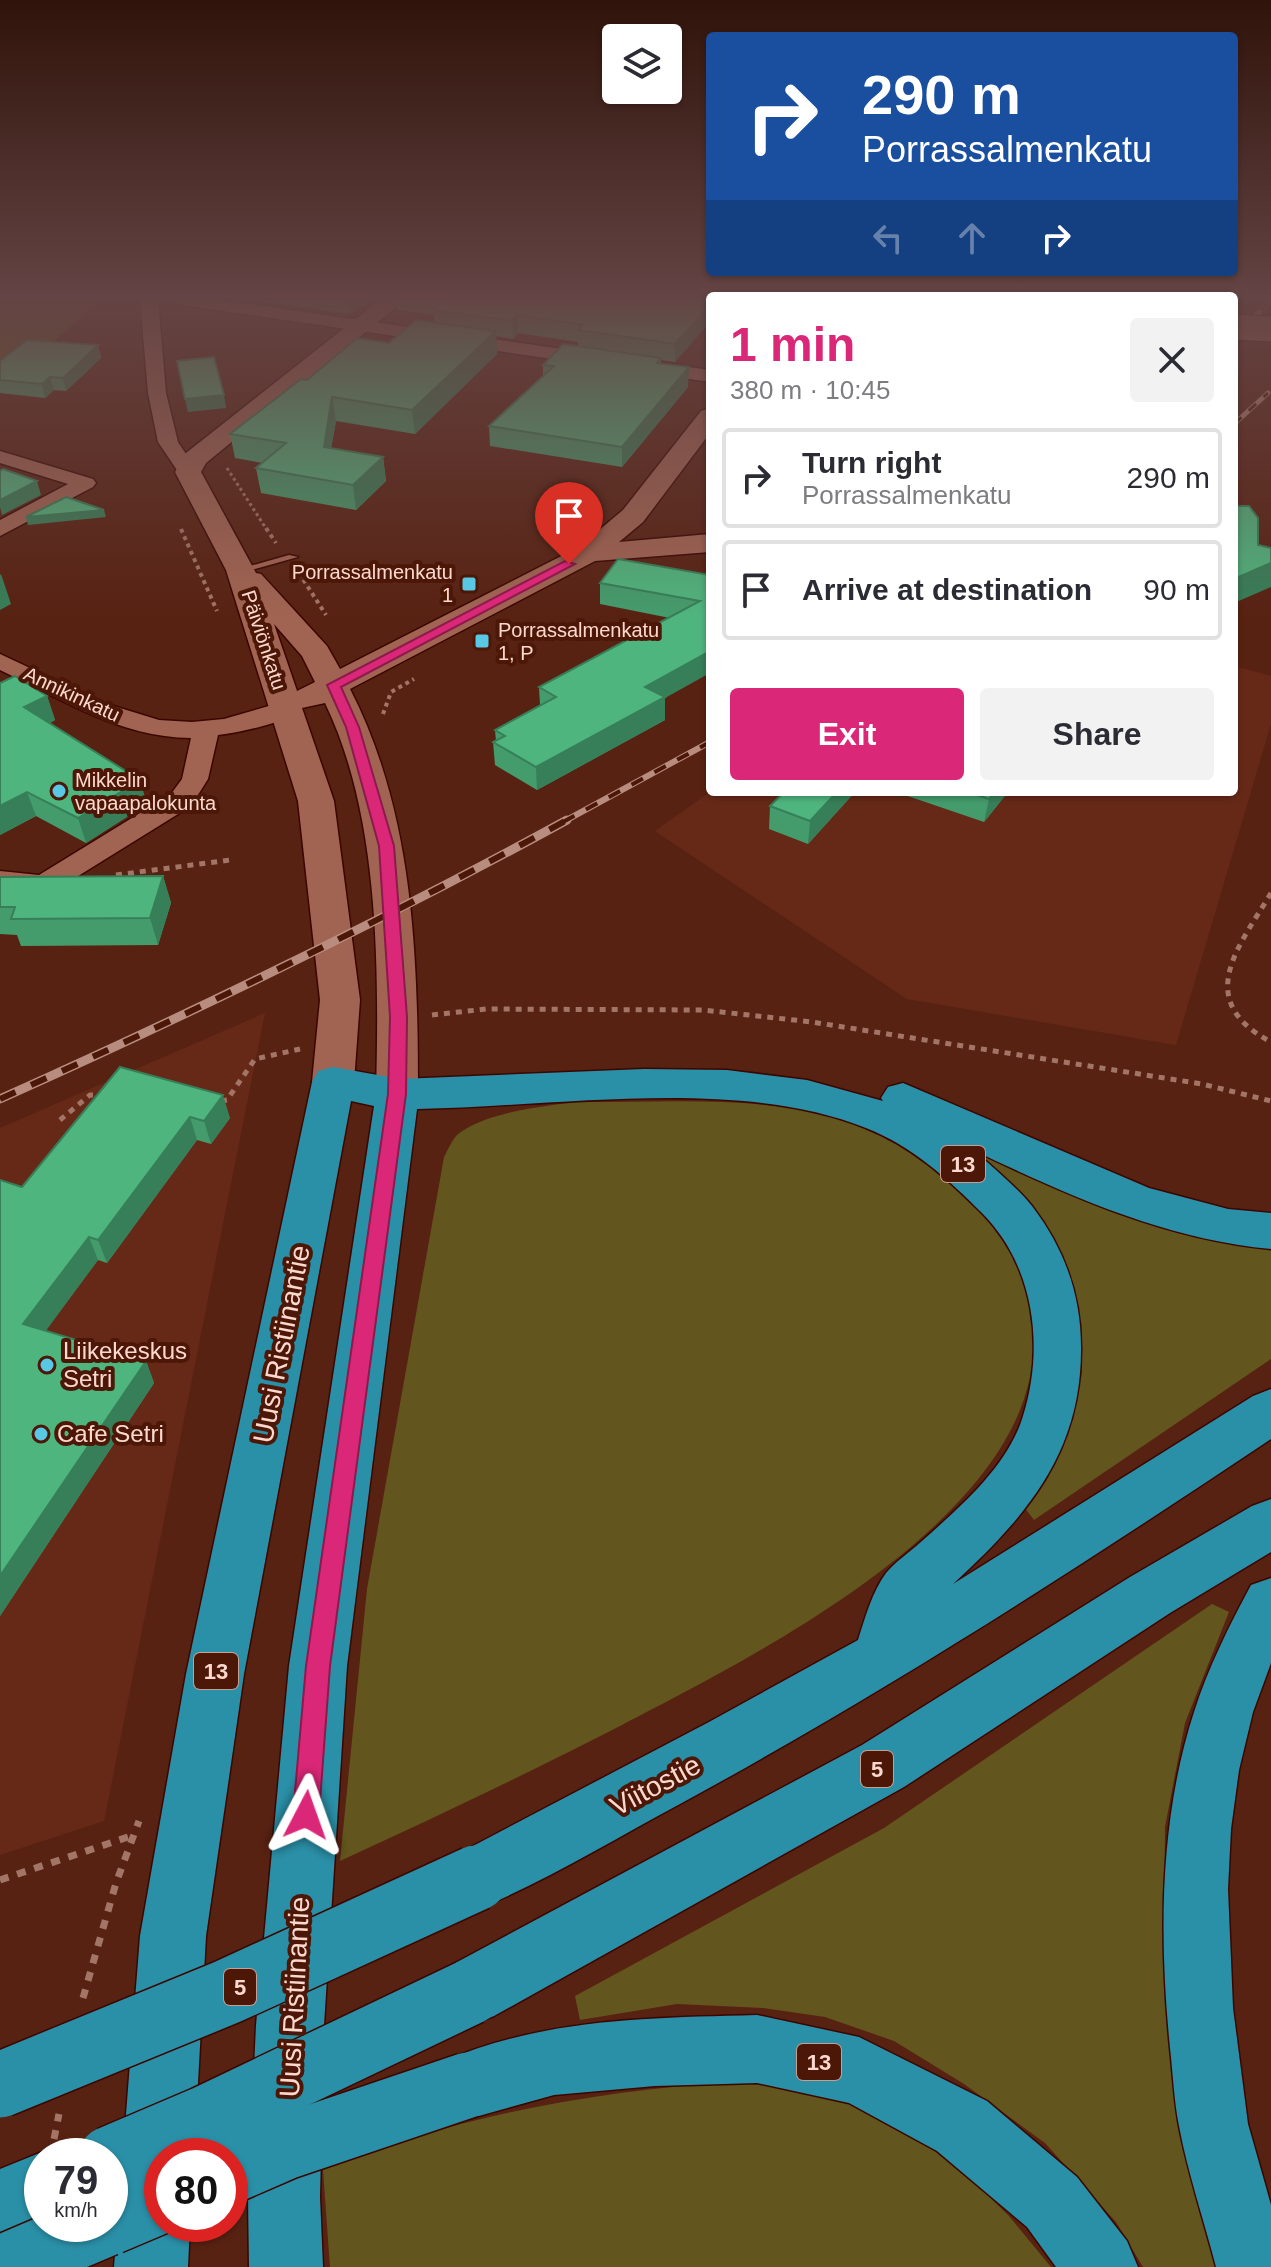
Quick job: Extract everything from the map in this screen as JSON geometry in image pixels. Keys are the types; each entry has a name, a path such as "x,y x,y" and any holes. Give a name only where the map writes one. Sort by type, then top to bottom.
{"highway":[{"path":"312,1064 396,1079 633,1056 763,1060 828,1071 888,1091 1115,1193 1182,1216 1256,1231 1271,1231"},
{"name":"Uusi Ristiinantie","path":"151,2267 173,1936 312,1064"},
{"name":"13","path":"396,1079 754,1086 816,1096 869,1111 914,1132 960,1161 994,1191 1030,1237 1053,1292 1057,1374 1049,1416 1026,1463 991,1512 905,1591 881,1658"},
{"name":"Uusi Ristiinantie","path":"286,2267 284,2197 290,2025 318,1666 396,1079"},
{"name":"Viitostie","path":"0,2085 227,1992 476,1878 684,1770 881,1658 1085,1533 1271,1411"},
{"name":"5","path":"128,2144 204,2119 470,1992 883,1766 1150,1595 1271,1523"},
{"path":"1253,2267 1215,2131 1196,1994 1198,1831 1220,1723 1254,1633 1271,1604"},
{"name":"13","path":"248,2163 285,2147 468,2085 554,2061 655,2052 757,2049 859,2071 962,2126 1052,2202 1101,2267"},
{"name":"5","path":"0,2205 24,2190"},
{"path":"4,2267 63,2242"}],"main road":[{"path":"188,472 195,459 263,405"},
{"path":"286,709 589,553 628,522 706,421"},
{"name":"Päiviönkatu","path":"188,472 241,570 286,709"},
{"path":"589,553 706,543"},
{"name":"Päiviönkatu","path":"241,570 316,653 334,685"},
{"name":"Uusi Ristiinantie","path":"334,685 353,727 386,846 398,1017 396,1079"},
{"name":"Uusi Ristiinantie","path":"286,709 316,801 340,1000 312,1064"}],"street":[{"name":"Päiviönkatu","path":"160,405 168,442 188,472"},
{"path":"0,457 86,483 0,529"},
{"name":"Annikinkatu","path":"0,661 112,715 159,728 206,729 242,724 286,709"},
{"path":"0,880 44,885 181,800 195,779 206,729"}],"lane":[{"path":"241,570 293,557"}],"path":[{"path":"180,526 221,618"},
{"path":"44,885 230,860"},
{"path":"1271,893 1228,969 1229,1005 1245,1025 1271,1042"},
{"path":"438,1014 486,1009 575,1008 719,1012 812,1022 1202,1084 1271,1101"},
{"path":"215,1103 227,1100 255,1059 312,1064 303,1035"},
{"path":"60,1120 90,1095 112,1096"},
{"path":"83,2002 111,1898 142,1809"},
{"path":"0,1880 80,1850 135,1835"},
{"path":"60,2110 65,2138"}],"shaded area":[{"path":"1238,667 1271,676 1271,724 1176,1045 907,999 655,831 706,795 1238,796"},
{"path":"265,1013 104,1821 0,1855 0,1128"},
{"path":"575,1102 724,1102 772,1106 820,1114 866,1127 910,1149 965,1192 1007,1247 1019,1270 1030,1307 1033,1333 1024,1398 993,1460 944,1517 882,1570 814,1617 622,1725 340,1861 367,1589 444,1157 457,1135 483,1121 514,1112"},
{"path":"990,1150 1271,1243 1271,1359 1034,1520 1024,1507 1052,1462 1073,1419 1082,1373 1078,1330 978,1160"},
{"path":"1212,1604 1229,1612 1185,1723 1165,1827 1164,1940 1170,2051 1184,2151 1216,2267 1143,2267 1116,2222 1045,2143 964,2084 894,2041 825,2017 763,2008 677,2004 580,2020 575,1996 884,1828"},
{"path":"735,2082 797,2085 876,2114 951,2159 1009,2216 1051,2267 330,2267 323,2170 423,2135 525,2109 629,2092"}],"building":[{"path":"268,405 331,405 324,447 383,457 353,485 256,468 286,443 230,434"},
{"path":"380,405 418,405 412,410"},
{"path":"512,405 657,405 622,447 489,426"},
{"path":"3,469 37,481 0,500 0,471"},
{"path":"66,497 104,510 26,517"},
{"path":"1238,506 1249,506 1258,518 1258,545 1271,548 1271,563 1238,577"},
{"path":"618,559 706,574 706,653 645,687 665,697 536,767 493,742 505,736 495,730 556,697 539,687 700,601 600,583"},
{"path":"15,676 47,696 24,707 140,780 78,818 27,792 0,806 0,683"},
{"path":"780,796 833,796 810,821 770,806"},
{"path":"163,876 150,918 11,919 15,907 0,907 0,877"},
{"name":"Liikekeskus Setri","path":"120,1067 223,1095 204,1121 190,1117 98,1240 89,1237 23,1324 146,1361 0,1576 0,1180 22,1187"}],"railway":[{"path":"1238,420 1255,405"},
{"path":"563,822 706,744"},
{"path":"0,1099 286,965 567,820"}],"place":[{"name":"Porrassalmenkatu 1","path":"469,584"},
{"name":"Porrassalmenkatu 1, P","path":"482,641"},
{"name":"Mikkelin vapaapalokunta","path":"59,791"},
{"name":"Liikekeskus Setri","path":"47,1365"},
{"name":"Cafe Setri","path":"41,1434"}],"route":[{"path":"306,1815 318,1666 397,1094 398,1017 386,846 353,727 334,685 569,564"}]}
